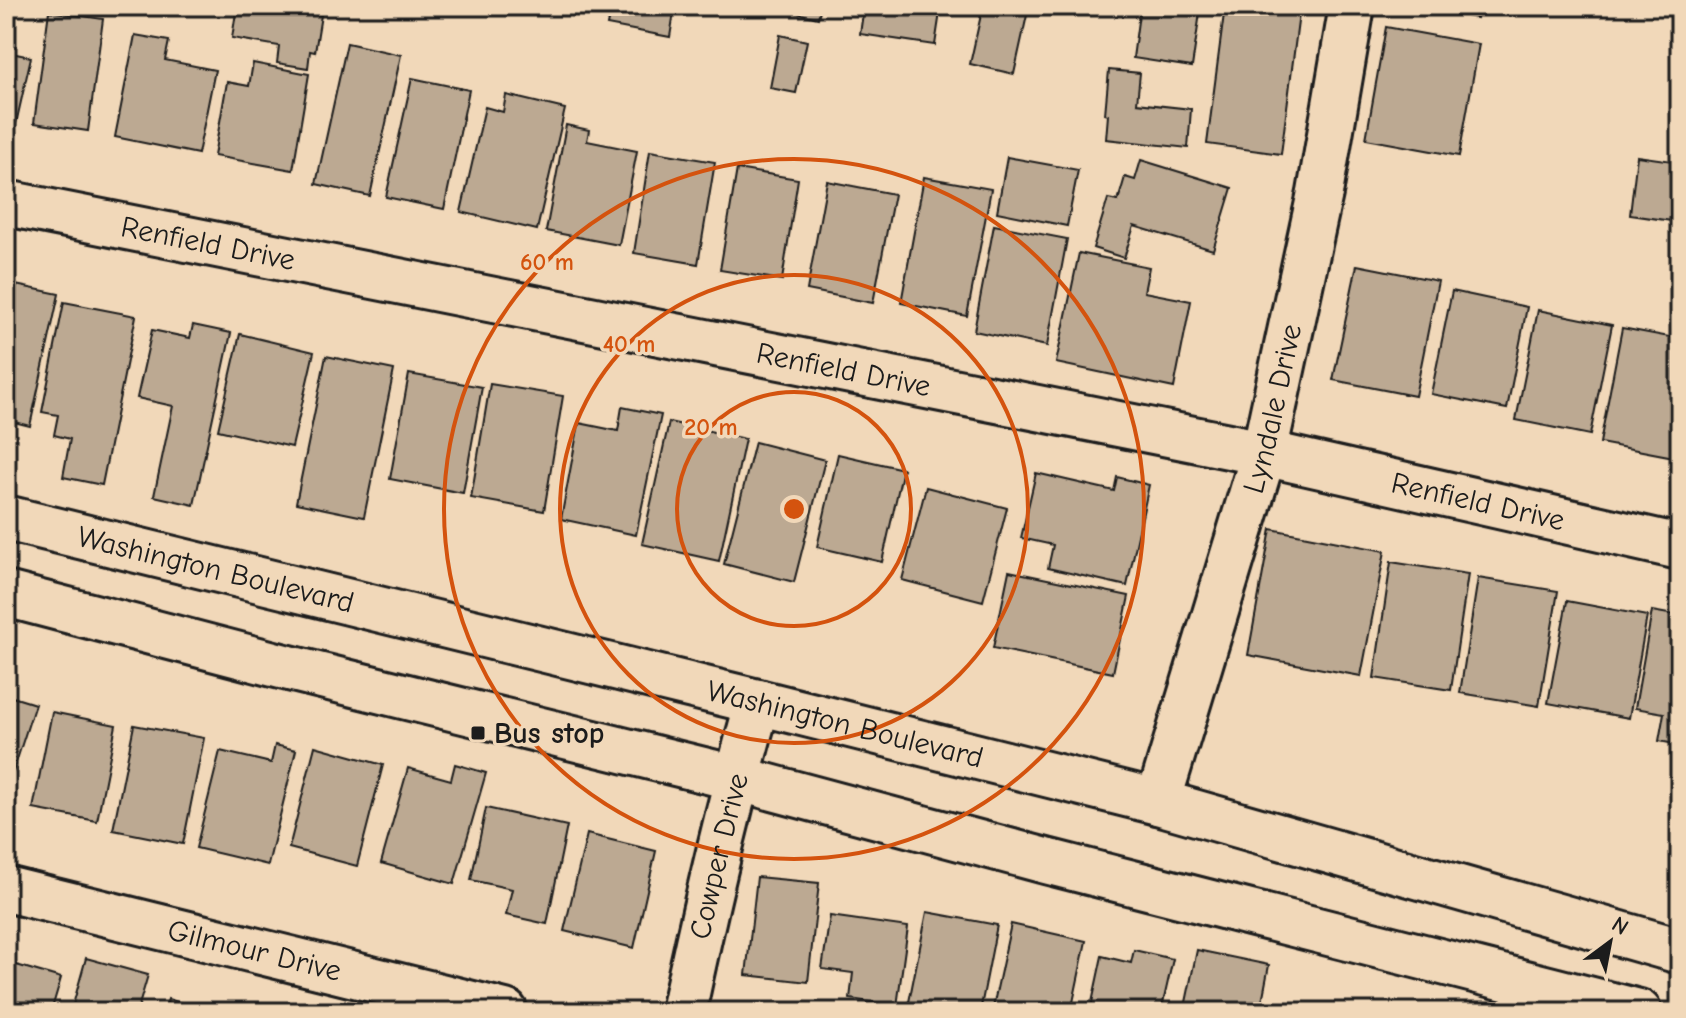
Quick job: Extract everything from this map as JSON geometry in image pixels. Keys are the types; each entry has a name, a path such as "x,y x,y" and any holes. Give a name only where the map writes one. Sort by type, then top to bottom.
{"main road":[{"name":"Lyndale Drive","path":"1158,802 1264,453 1320,193 1352,6"},
{"name":"Renfield Drive","path":"6,203 1264,453 1680,547"},
{"name":"Washington Boulevard","path":"6,518 1158,802 1680,951"},
{"path":"6,594 281,666 736,778 1046,861 1639,1012"},
{"name":"Cowper Drive","path":"683,1012 714,867 758,702"},
{"name":"Gilmour Drive","path":"6,889 505,1012"}],"building":[{"path":"237,6 263,6 321,15 315,52 310,51 308,68 277,63 279,46 232,38"},
{"path":"611,6 675,6 670,37 607,25"},
{"path":"767,6 821,6 818,18"},
{"path":"864,6 941,6 935,45 860,34"},
{"path":"983,6 1029,6 1014,74 970,64"},
{"path":"1140,6 1201,6 1192,67 1133,58"},
{"path":"1225,6 1300,6 1281,154 1207,144"},
{"path":"1434,6 1479,6 1477,18 1433,10"},
{"path":"49,11 103,19 88,131 34,123"},
{"path":"1386,27 1479,44 1459,156 1366,139"},
{"path":"135,35 169,41 165,60 215,70 198,154 115,137"},
{"path":"780,35 807,41 796,93 770,88"},
{"path":"347,43 401,55 370,196 316,184"},
{"path":"6,52 31,57 15,128 6,125"},
{"path":"253,63 309,74 293,170 214,156 227,82 249,86"},
{"path":"1109,70 1140,73 1137,103 1191,109 1188,148 1106,139"},
{"path":"412,78 469,90 444,209 386,197"},
{"path":"506,95 565,109 537,230 461,212 485,107 503,112"},
{"path":"566,125 589,130 587,141 637,151 619,245 546,231"},
{"path":"650,151 715,162 698,264 634,253"},
{"path":"1637,156 1680,162 1679,222 1630,215"},
{"path":"1007,157 1078,170 1067,226 997,212"},
{"path":"1141,160 1232,188 1213,250 1134,226 1124,258 1093,248 1108,199 1118,201 1125,177 1135,180"},
{"path":"737,169 798,179 782,280 720,270"},
{"path":"924,177 991,189 967,316 901,303"},
{"path":"827,181 894,194 873,303 807,290"},
{"path":"994,225 1067,239 1047,346 974,331"},
{"path":"1079,253 1149,267 1144,292 1191,301 1174,388 1056,363"},
{"path":"1357,265 1438,281 1415,396 1333,380"},
{"path":"6,283 59,294 30,426 6,420"},
{"path":"1452,291 1527,307 1507,409 1431,394"},
{"path":"64,302 136,316 102,485 63,477 70,439 54,435 58,415 42,412"},
{"path":"1538,310 1612,325 1590,435 1516,420"},
{"path":"193,325 231,333 194,505 154,496 173,406 137,398 152,330 190,338"},
{"path":"1622,328 1680,339 1680,424 1674,457 1600,443"},
{"path":"240,334 314,352 292,447 218,430"},
{"path":"326,356 394,370 364,517 296,503"},
{"path":"409,374 482,387 463,493 390,479"},
{"path":"490,384 563,396 544,511 471,498"},
{"path":"622,407 661,415 636,535 561,519 579,423 618,431"},
{"path":"669,422 745,439 719,561 642,544"},
{"path":"755,442 825,460 794,582 724,564"},
{"path":"838,454 903,469 882,562 817,547"},
{"path":"1036,473 1114,491 1117,477 1149,485 1127,586 1048,568 1053,545 1021,538"},
{"path":"926,487 1007,508 983,601 902,580"},
{"path":"1271,529 1385,551 1361,676 1248,655"},
{"path":"1391,562 1468,574 1451,690 1374,678"},
{"path":"1009,571 1129,596 1113,673 993,648"},
{"path":"1478,578 1558,591 1539,706 1460,693"},
{"path":"1567,601 1647,616 1629,718 1548,703"},
{"path":"1652,611 1680,616 1680,745 1659,741 1664,713 1635,708"},
{"path":"6,695 35,704 13,772 6,769"},
{"path":"52,712 116,725 97,821 33,809"},
{"path":"134,725 204,738 183,844 113,830"},
{"path":"275,745 296,750 268,865 196,848 220,751 271,763"},
{"path":"315,746 383,765 357,866 289,848"},
{"path":"455,764 486,773 454,884 381,863 408,768 451,780"},
{"path":"486,808 567,826 547,924 506,915 512,889 471,880"},
{"path":"587,834 656,851 634,948 564,931"},
{"path":"757,877 819,883 808,982 746,975"},
{"path":"927,912 997,925 980,1012 907,1012"},
{"path":"830,916 908,927 897,1006 850,999 853,973 822,969"},
{"path":"1011,924 1086,941 1071,1012 992,1012"},
{"path":"1134,950 1173,959 1161,1012 1090,1012 1102,956 1131,963"},
{"path":"1197,950 1269,965 1260,1012 1184,1012"},
{"path":"86,958 148,975 137,1012 71,1012"},
{"path":"6,962 61,978 51,1012 6,1012"},
{"path":"168,999 211,1012 164,1012"}],"place":[{"name":"Bus stop","path":"478,733"}]}
